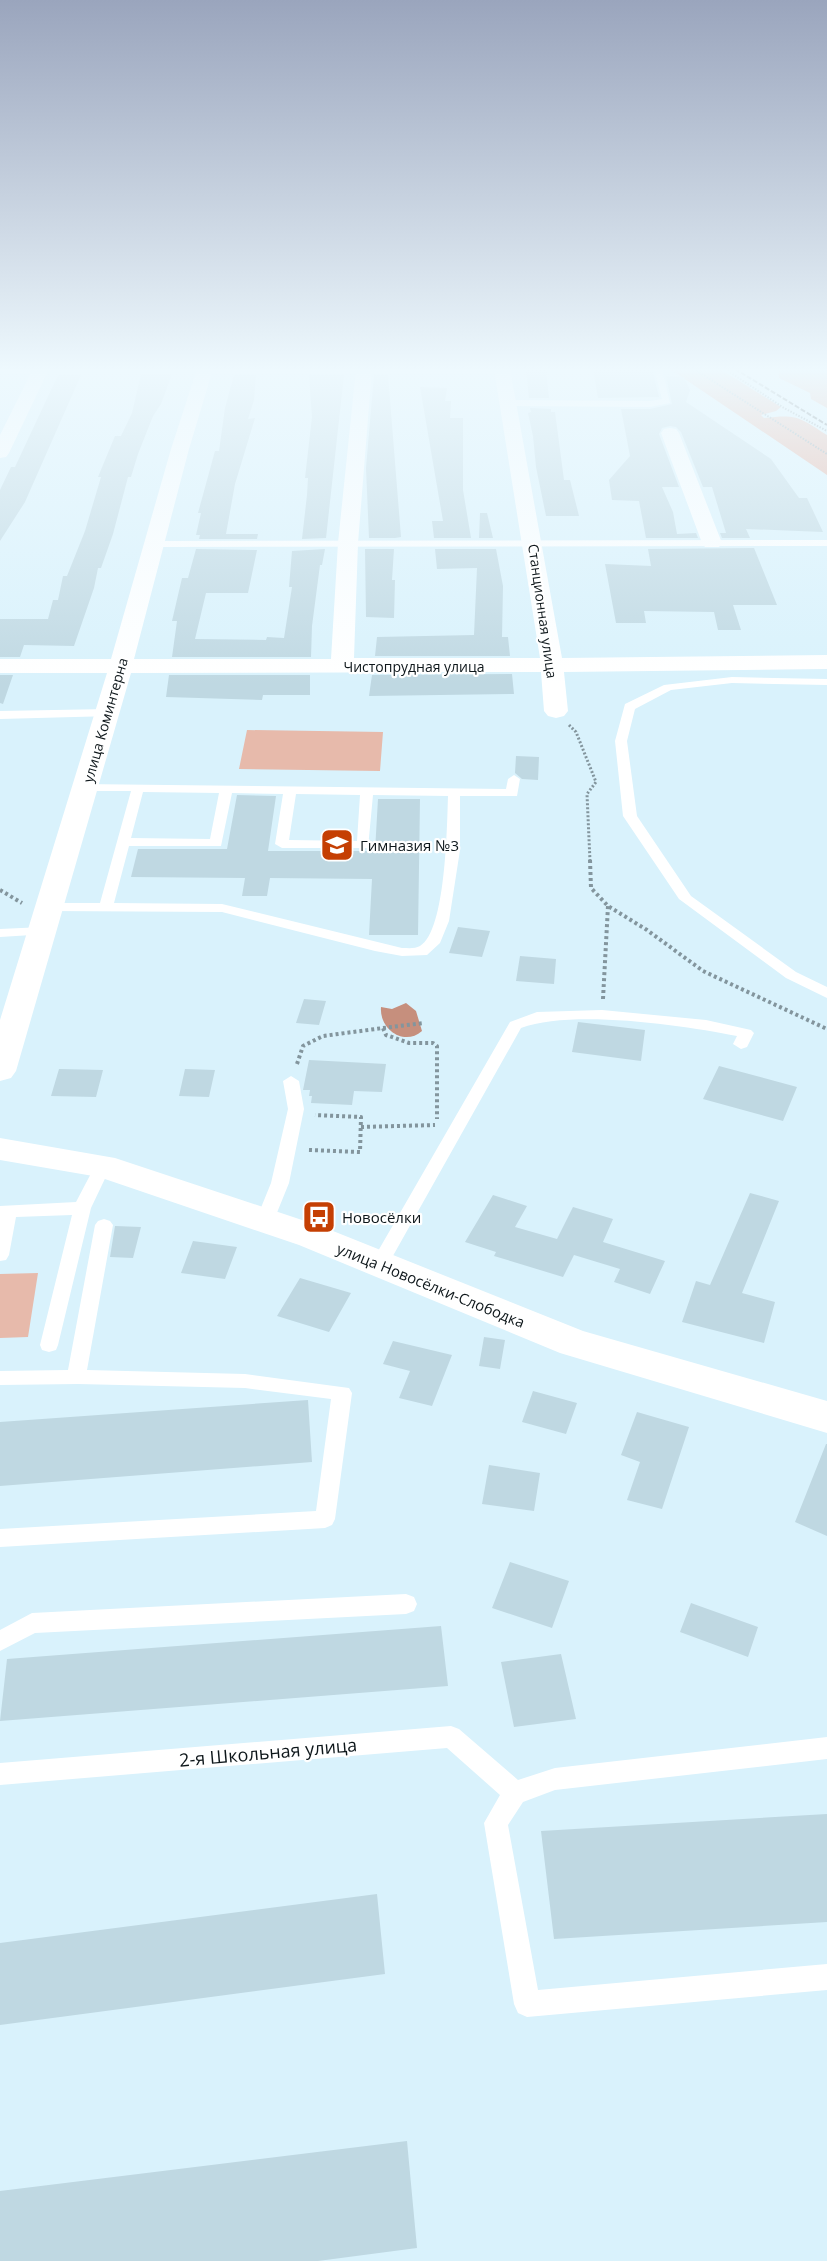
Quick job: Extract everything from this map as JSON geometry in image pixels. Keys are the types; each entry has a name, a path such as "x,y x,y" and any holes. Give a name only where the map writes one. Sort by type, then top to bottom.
{"street":[{"name":"улица Коминтерна","path":"0,1071 108,713 173,475"},
{"path":"342,666 348,543 354,475"},
{"name":"Станционная улица","path":"521,475 552,665 556,711"},
{"path":"686,475 712,543"},
{"name":"Чистопрудная улица","path":"0,666 827,662"},
{"name":"улица Новосёлки-Слободка","path":"0,1149 103,1166 265,1220 573,1343 827,1417"}],"lane":[{"path":"155,544 827,543"},
{"path":"827,682 732,680 668,687 629,707 621,741 630,816 686,899 791,975 827,993"},
{"path":"0,715 108,713"},
{"path":"86,787 512,793 514,779"},
{"path":"106,907 138,788"},
{"path":"124,842 216,843 226,789"},
{"path":"290,790 282,844 363,845 367,791"},
{"path":"49,907 222,908 375,947 402,952 422,952 433,943 442,921 446,901 453,850 454,792"},
{"path":"0,933 43,931"},
{"path":"379,1265 515,1025 537,1017 602,1015 706,1025 746,1033 741,1044"},
{"path":"265,1220 280,1183 296,1114 291,1081"},
{"path":"49,1345 82,1208 103,1166"},
{"path":"0,1255 4,1212 82,1208"},
{"path":"78,1377 77,1371 104,1225"},
{"path":"0,1378 78,1377 245,1381 342,1393 325,1519 0,1538"},
{"path":"0,1641 32,1623 406,1604"},
{"name":"2-я Школьная улица","path":"0,1774 451,1737 515,1793"},
{"path":"827,1748 555,1779 515,1793 496,1822 527,2004 827,1977"}],"path":[{"path":"556,711 576,732 596,782 587,794 591,888 608,906 647,930 703,971 827,1029"},
{"path":"602,1015 608,906"},
{"path":"291,1081 303,1046 323,1036 424,1023"},
{"path":"361,1127 436,1125 436,1046 433,1043 409,1043 386,1035 382,1028"},
{"path":"288,1150 360,1152 361,1117 296,1114"}],"shaded area":[{"path":"247,730 383,732 380,771 239,769"},
{"path":"406,1003 416,1011 422,1031 408,1037 394,1033 388,1028 381,1015 381,1007 392,1009"},
{"path":"38,1273 28,1337 0,1338 0,1274"}],"building":[{"path":"7,475 37,475 25,502 0,541 0,490"},
{"path":"99,475 132,475 128,477 113,534 101,568 98,568 94,588 74,646 24,645 20,657 0,657 0,619 48,619 53,600 58,600 63,576 67,576 85,531 101,477 98,477"},
{"path":"209,475 238,475 226,534 258,534 257,539 199,539 200,535 196,535 201,513 198,513"},
{"path":"305,475 333,475 326,538 302,539 308,478 305,478"},
{"path":"366,475 396,475 401,537 369,538"},
{"path":"435,475 463,475 463,490 471,538 434,538 432,521 443,521"},
{"path":"538,475 563,475 564,480 570,480 579,516 546,516"},
{"path":"614,475 674,475 679,487 662,487 673,512 677,534 696,533 698,538 646,538 639,501 612,500 609,480"},
{"path":"698,475 782,475 799,498 807,498 823,532 746,529 750,538 722,538 720,533 726,533 712,487 703,487"},
{"path":"480,513 487,513 493,538 479,538"},
{"path":"754,548 777,605 733,605 741,630 718,630 714,612 644,611 646,623 616,623 605,564 651,566 648,549"},
{"path":"196,549 257,550 248,593 206,593 195,639 266,640 267,637 284,638 292,587 289,587 292,551 325,549 322,565 320,565 312,626 311,657 172,657 177,621 172,621 182,578 188,578"},
{"path":"365,549 394,549 392,580 395,580 394,618 366,617"},
{"path":"435,549 496,549 503,586 502,637 508,637 510,656 375,656 377,637 474,635 477,568 437,569"},
{"path":"512,674 514,694 369,696 372,675"},
{"path":"0,675 13,675 3,704 0,703"},
{"path":"169,675 310,675 310,695 263,695 262,700 166,697"},
{"path":"516,756 539,757 538,780 522,779 515,773"},
{"path":"237,795 276,796 268,851 375,851 378,799 420,799 418,935 369,935 372,879 270,878 267,896 242,896 245,878 131,877 138,849 227,849"},
{"path":"458,927 490,931 482,957 449,953"},
{"path":"520,956 556,959 554,984 516,981"},
{"path":"304,999 326,1001 319,1025 296,1023"},
{"path":"578,1022 645,1030 641,1061 572,1052"},
{"path":"309,1060 386,1064 382,1092 354,1091 352,1105 311,1103 310,1090 303,1090"},
{"path":"719,1066 797,1087 783,1121 703,1099"},
{"path":"59,1069 103,1070 96,1097 51,1096"},
{"path":"185,1069 215,1070 209,1097 179,1096"},
{"path":"750,1193 779,1201 742,1293 775,1302 764,1343 682,1322 696,1281 710,1285"},
{"path":"493,1195 527,1206 515,1227 557,1239 573,1207 613,1219 603,1242 665,1261 650,1294 614,1282 620,1269 574,1255 563,1277 494,1256 496,1252 465,1242"},
{"path":"115,1226 141,1227 133,1258 110,1257"},
{"path":"193,1241 237,1247 225,1279 181,1273"},
{"path":"300,1278 351,1293 329,1332 277,1316"},
{"path":"484,1337 505,1340 500,1369 479,1366"},
{"path":"393,1341 452,1355 432,1406 399,1398 410,1371 383,1364"},
{"path":"533,1391 577,1403 566,1434 522,1422"},
{"path":"308,1400 312,1462 0,1486 0,1422"},
{"path":"637,1412 689,1427 662,1509 627,1500 640,1462 621,1455"},
{"path":"827,1444 827,1536 795,1522"},
{"path":"489,1465 540,1473 534,1511 482,1504"},
{"path":"510,1562 569,1581 552,1628 492,1608"},
{"path":"691,1603 758,1627 748,1657 680,1632"},
{"path":"441,1626 448,1686 0,1721 7,1659"},
{"path":"561,1654 576,1719 514,1727 501,1662"},
{"path":"827,1814 827,1922 554,1939 541,1831"},
{"path":"377,1894 385,1974 0,2025 0,1943"},
{"path":"407,2141 417,2248 318,2261 0,2261 0,2191"}],"place":[{"name":"Гимназия №3","path":"337,845"},
{"name":"Новосёлки","path":"319,1217"}]}
